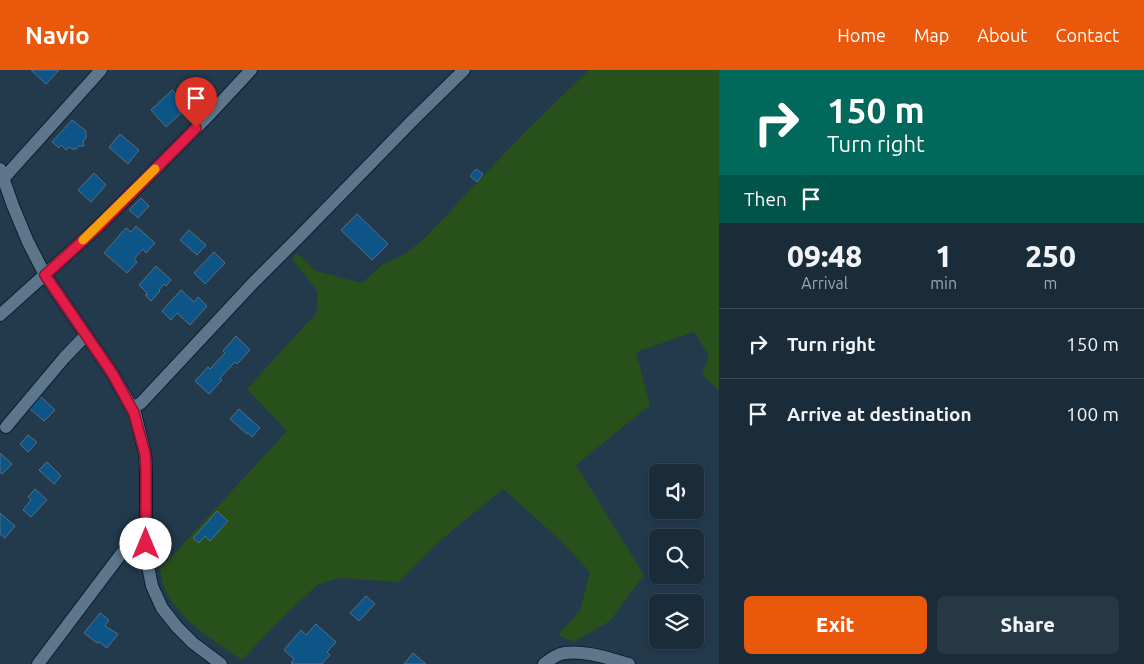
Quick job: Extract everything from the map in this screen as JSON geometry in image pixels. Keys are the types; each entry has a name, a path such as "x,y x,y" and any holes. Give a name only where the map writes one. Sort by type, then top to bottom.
{"street":[{"path":"101,70 2,174 12,206 45,275 112,373 132,408 145,454 146,556 152,586 162,608 177,627 193,643 221,664"},
{"path":"0,315 99,226 251,70"},
{"path":"132,408 141,403 253,284 464,70"},
{"path":"6,427 86,334"},
{"path":"38,664 121,554 146,534"},
{"path":"544,664 564,653 608,658 629,664"}],"green space":[{"path":"589,70 719,70 719,391 702,374 709,356 694,332 636,352 650,405 576,465 644,575 610,621 574,642 558,635 580,610 590,572 559,539 503,489 442,539 399,582 339,578 317,585 242,660 196,628 176,608 163,584 160,569 287,431 247,389 317,312 318,292 292,259 297,253 316,271 362,283 383,264 403,255 422,241 525,132"}],"building":[{"path":"31,70 59,70 46,84"},
{"path":"172,90 185,104 180,108 183,111 166,127 151,110"},
{"path":"72,120 86,131 86,138 83,141 84,146 79,146 76,149 69,147 66,150 61,145 59,148 52,142"},
{"path":"120,134 139,150 128,164 109,147"},
{"path":"476,169 483,174 477,182 470,176"},
{"path":"94,173 106,185 91,202 78,190"},
{"path":"141,198 149,206 138,218 129,210"},
{"path":"357,214 388,244 372,260 341,230"},
{"path":"136,226 155,243 146,253 143,249 134,259 137,262 127,273 104,253 126,228 131,232"},
{"path":"189,230 206,245 197,255 180,240"},
{"path":"214,252 225,263 205,284 194,273"},
{"path":"156,266 171,280 166,286 164,284 151,301 145,295 148,294 139,285"},
{"path":"181,290 194,302 198,297 207,306 190,325 177,313 171,320 162,311"},
{"path":"236,336 250,350 220,378 222,380 209,394 195,381 225,353 223,351"},
{"path":"40,396 55,410 44,421 29,408"},
{"path":"239,409 260,428 252,437 230,419"},
{"path":"28,435 37,442 28,452 20,444"},
{"path":"0,453 12,464 2,474 0,472"},
{"path":"47,462 61,476 54,484 39,470"},
{"path":"35,489 47,500 31,517 23,510 31,500 28,497"},
{"path":"217,511 228,521 210,541 205,536 199,543 193,538"},
{"path":"0,513 15,526 5,538 0,534"},
{"path":"366,596 375,604 359,621 350,613"},
{"path":"100,613 109,620 105,626 118,634 107,648 84,633"},
{"path":"316,624 336,642 327,652 330,655 322,664 291,663 294,659 284,650 301,630 306,635"},
{"path":"413,653 426,664 404,664"}],"slow traffic":[{"path":"83,240 155,169"}],"route":[{"path":"146,544 145,454 134,413 112,373 45,275 99,226 196,128"}]}
